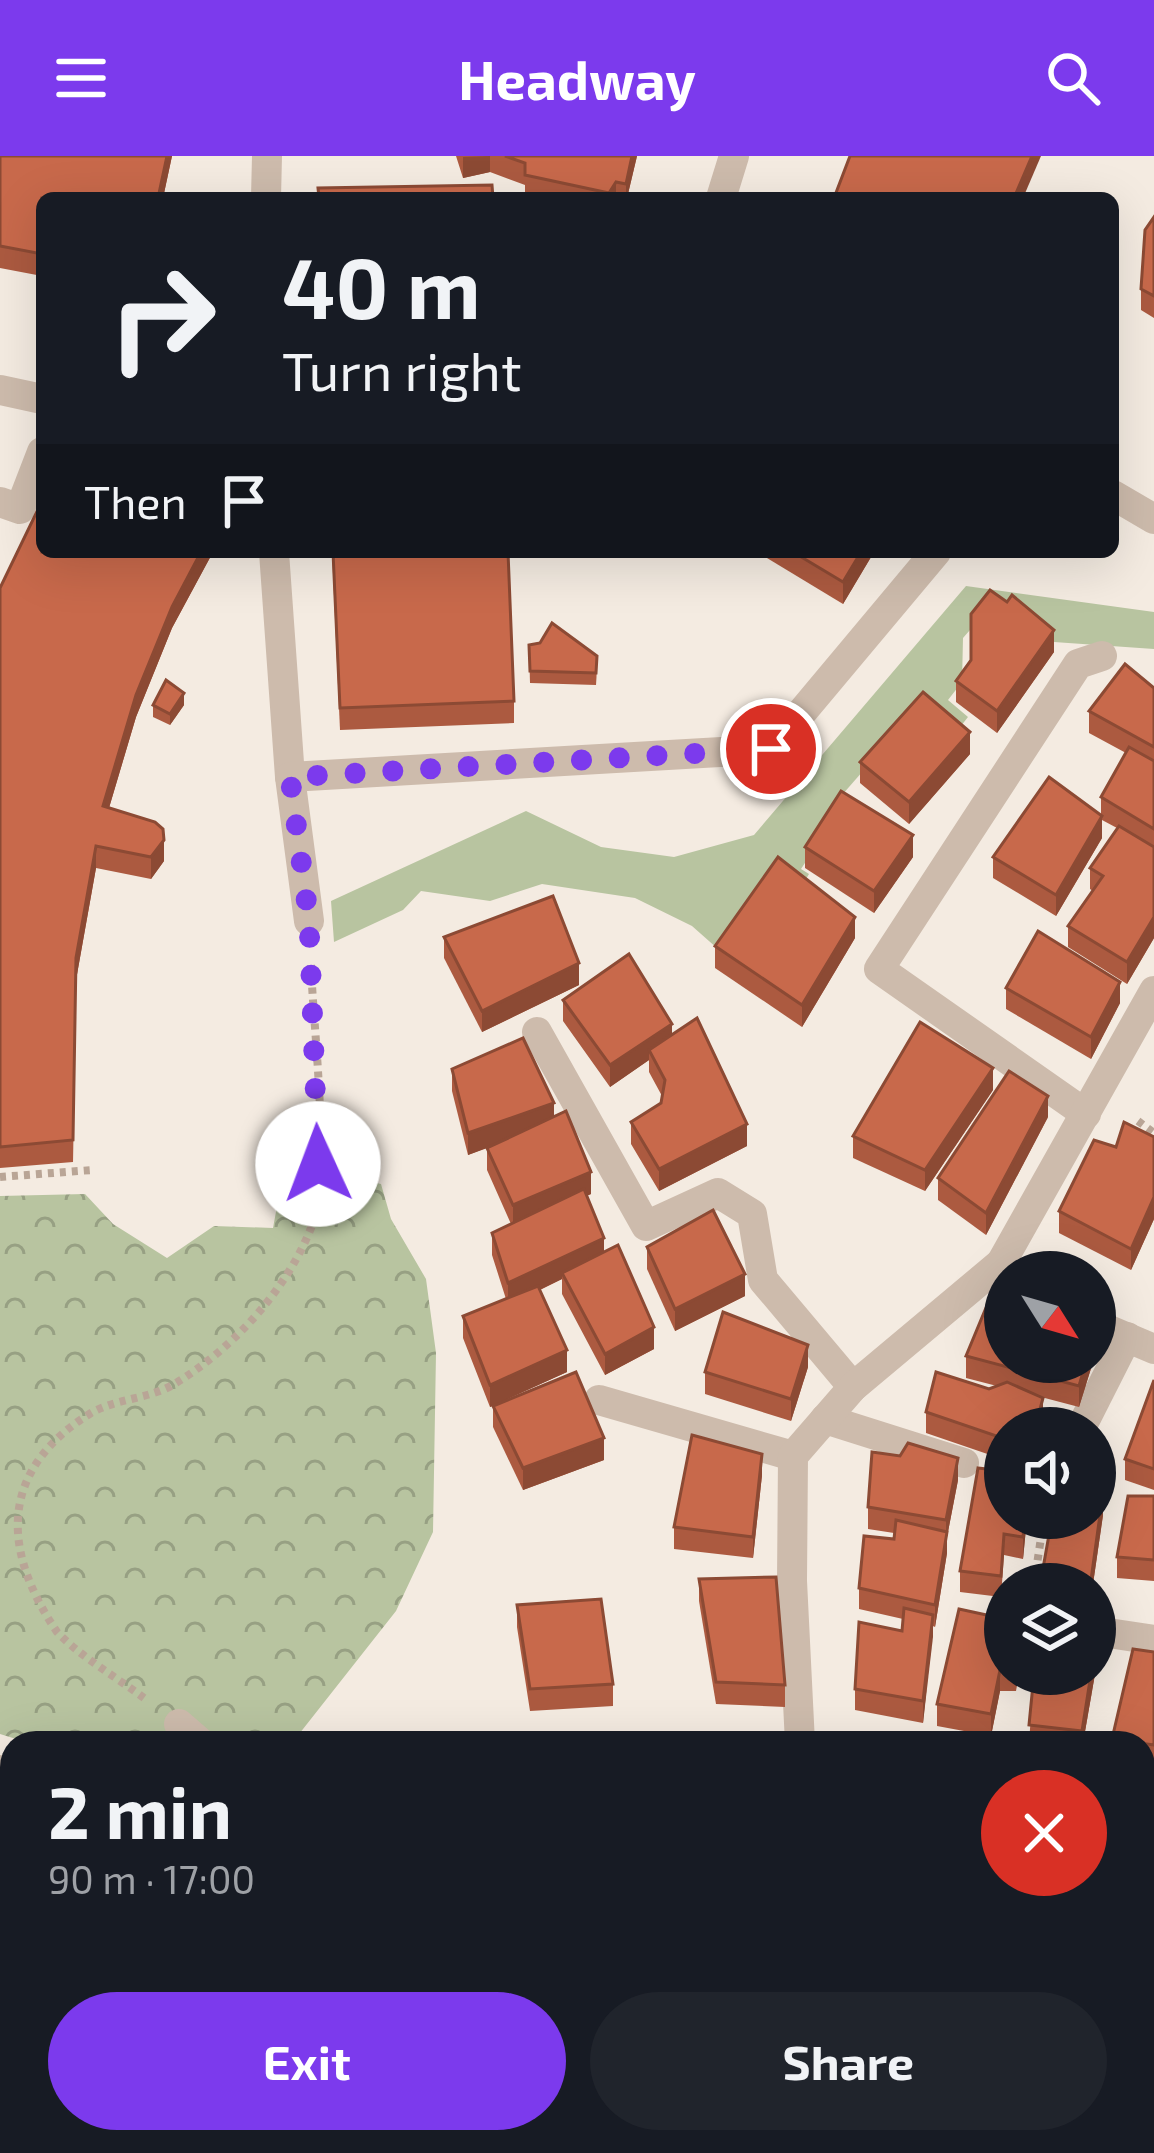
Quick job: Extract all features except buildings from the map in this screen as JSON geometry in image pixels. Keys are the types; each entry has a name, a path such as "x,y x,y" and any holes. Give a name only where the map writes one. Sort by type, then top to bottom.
{"street":[{"path":"266,192 267,156"},
{"path":"724,192 734,156"},
{"path":"0,390 36,397"},
{"path":"0,502 20,509 36,468"},
{"path":"1119,497 1153,511"},
{"path":"274,558 290,777 309,921"},
{"path":"290,777 771,749 931,558"},
{"path":"1086,1114 879,969 1078,664 1102,656"},
{"path":"1016,1251 1154,991"},
{"path":"537,1032 646,1226 718,1193 752,1214 764,1280 853,1388"},
{"path":"799,1731 792,1582 793,1456 853,1388 947,1305 984,1282"},
{"path":"1096,1407 1141,1343"},
{"path":"599,1400 793,1456"},
{"path":"825,1419 964,1463"},
{"path":"1116,1634 1154,1640"}],"path":[{"path":"7,1502 31,1457 93,1412 172,1386 231,1345 281,1280 313,1225 318,1164 309,921"},
{"path":"0,1177 92,1170"},
{"path":"9,1557 17,1579 58,1634 186,1731"}],"green space":[{"path":"966,586 1154,612 1154,649 1054,642 1019,612 990,607 963,638 962,682 948,700 968,717 953,736 919,707 835,803 841,808 801,869 809,874 806,879 718,949 692,926 635,898 542,884 490,901 421,891 403,910 334,942 331,901 526,811 601,847 674,857 754,835"},
{"path":"285,1163 381,1184 391,1219 426,1279 436,1353 433,1532 396,1611 301,1731 0,1731 0,1196 85,1194 113,1224 167,1258 214,1226 273,1228"}],"route":[{"path":"318,1164 309,921 290,777 771,749"}]}
